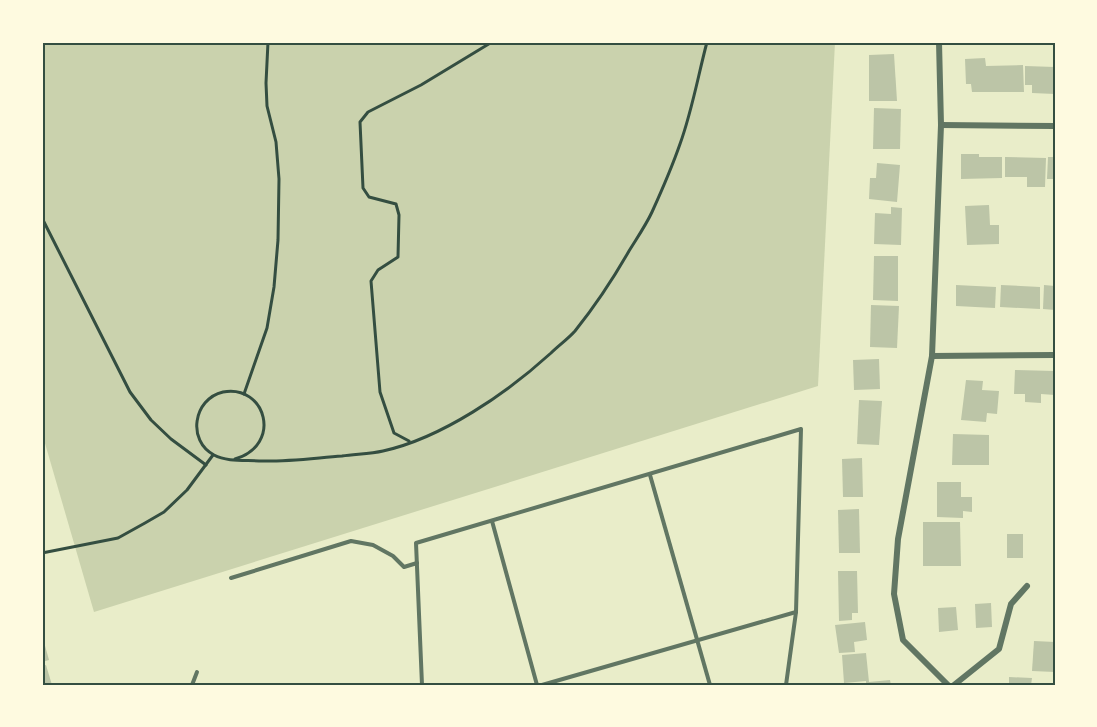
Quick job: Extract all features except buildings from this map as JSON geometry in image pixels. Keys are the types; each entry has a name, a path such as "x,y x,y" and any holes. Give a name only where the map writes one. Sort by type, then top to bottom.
{"street":[{"path":"939,42 941,125 932,356 898,538 894,594 903,640 948,685"},
{"path":"941,125 1055,126"},
{"path":"932,356 1055,355"},
{"path":"954,685 999,648 1011,604 1027,586"}],"lane":[{"path":"422,685 416,543 801,429 796,612 786,685"},
{"path":"650,475 710,685"},
{"path":"492,521 537,685"},
{"path":"231,578 351,541 373,545 393,556 404,567 417,563"},
{"path":"542,685 796,612"},
{"path":"192,685 198,672"}],"path":[{"path":"244,394 267,327 274,287 278,240 279,179 276,142 267,106 268,42"},
{"path":"410,442 393,433 380,392 371,281 378,270 398,257 399,215 396,204 369,198 363,188 360,122 368,112 421,85 492,42"},
{"path":"235,459 254,450 261,441 264,420 254,400 244,394 222,393 211,397 203,405 198,416 196,427 204,448 224,459 268,461 383,452 435,433 479,408 530,372 573,332 610,282 651,214 680,142 707,42"},
{"path":"42,218 130,392 151,420 171,439 206,465"},
{"path":"42,552 118,538 145,523 164,512 188,490 213,455"}],"green space":[{"path":"42,42 835,42 818,386 94,612 42,433"}]}
